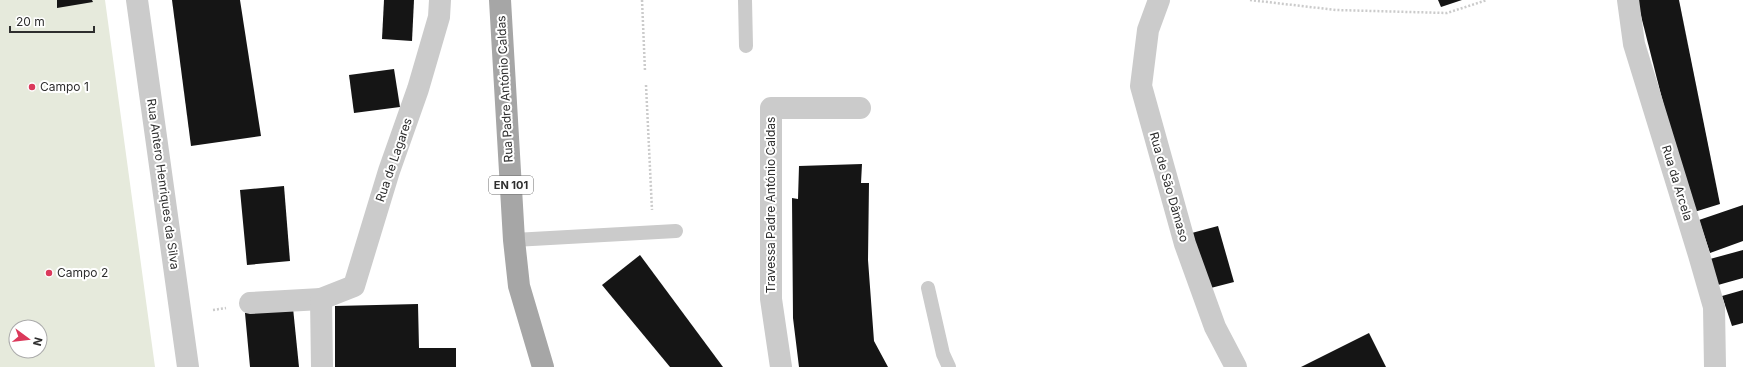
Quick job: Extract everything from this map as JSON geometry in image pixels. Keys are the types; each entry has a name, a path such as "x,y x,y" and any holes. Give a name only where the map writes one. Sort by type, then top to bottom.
{"main road":[{"name":"Rua Padre António Caldas","path":"500,0 514,240 520,286 543,367"}],"street":[{"name":"Rua Antero Henriques da Silva","path":"137,0 188,367"},
{"name":"Rua de Lagares","path":"250,303 321,299 354,286 389,171 418,89 439,17 440,0"},
{"name":"Rua de São Dâmaso","path":"1160,0 1148,30 1141,86 1185,244 1215,327 1236,367"},
{"name":"Rua da Arcela","path":"1628,0 1634,44 1714,307 1716,367"},
{"name":"Travessa Padre António Caldas","path":"781,367 771,299 771,108 860,108"},
{"path":"321,299 322,367"}],"lane":[{"path":"745,0 746,46"},
{"path":"514,240 676,232"},
{"path":"928,288 943,354 949,367"}],"path":[{"path":"642,0 645,71"},
{"path":"1250,0 1336,10 1447,13 1487,0"},
{"path":"646,85 653,233"}],"shaded area":[{"path":"0,0 105,0 155,367 0,367"}],"building":[{"path":"57,0 92,0 93,2 57,8"},
{"path":"172,0 240,0 261,136 191,146"},
{"path":"384,0 414,0 412,41 382,39"},
{"path":"1438,0 1462,0 1441,7"},
{"path":"1637,0 1679,0 1720,204 1691,213"},
{"path":"394,69 400,107 354,113 349,75"},
{"path":"862,164 861,183 869,183 868,260 874,341 888,367 799,367 793,318 792,198 798,199 799,166"},
{"path":"284,186 290,261 247,265 240,190"},
{"path":"1743,205 1743,241 1710,253 1699,220"},
{"path":"1218,226 1234,282 1203,290 1188,234"},
{"path":"1743,250 1743,278 1718,285 1710,259"},
{"path":"640,255 723,367 670,367 602,285"},
{"path":"1743,290 1743,323 1732,326 1722,296"},
{"path":"418,304 419,348 456,348 456,367 335,367 335,306"},
{"path":"293,308 299,367 250,367 245,313"},
{"path":"1369,333 1386,367 1301,367"}],"place":[{"name":"Campo 1","path":"32,87"},
{"name":"Campo 2","path":"49,273"}]}
